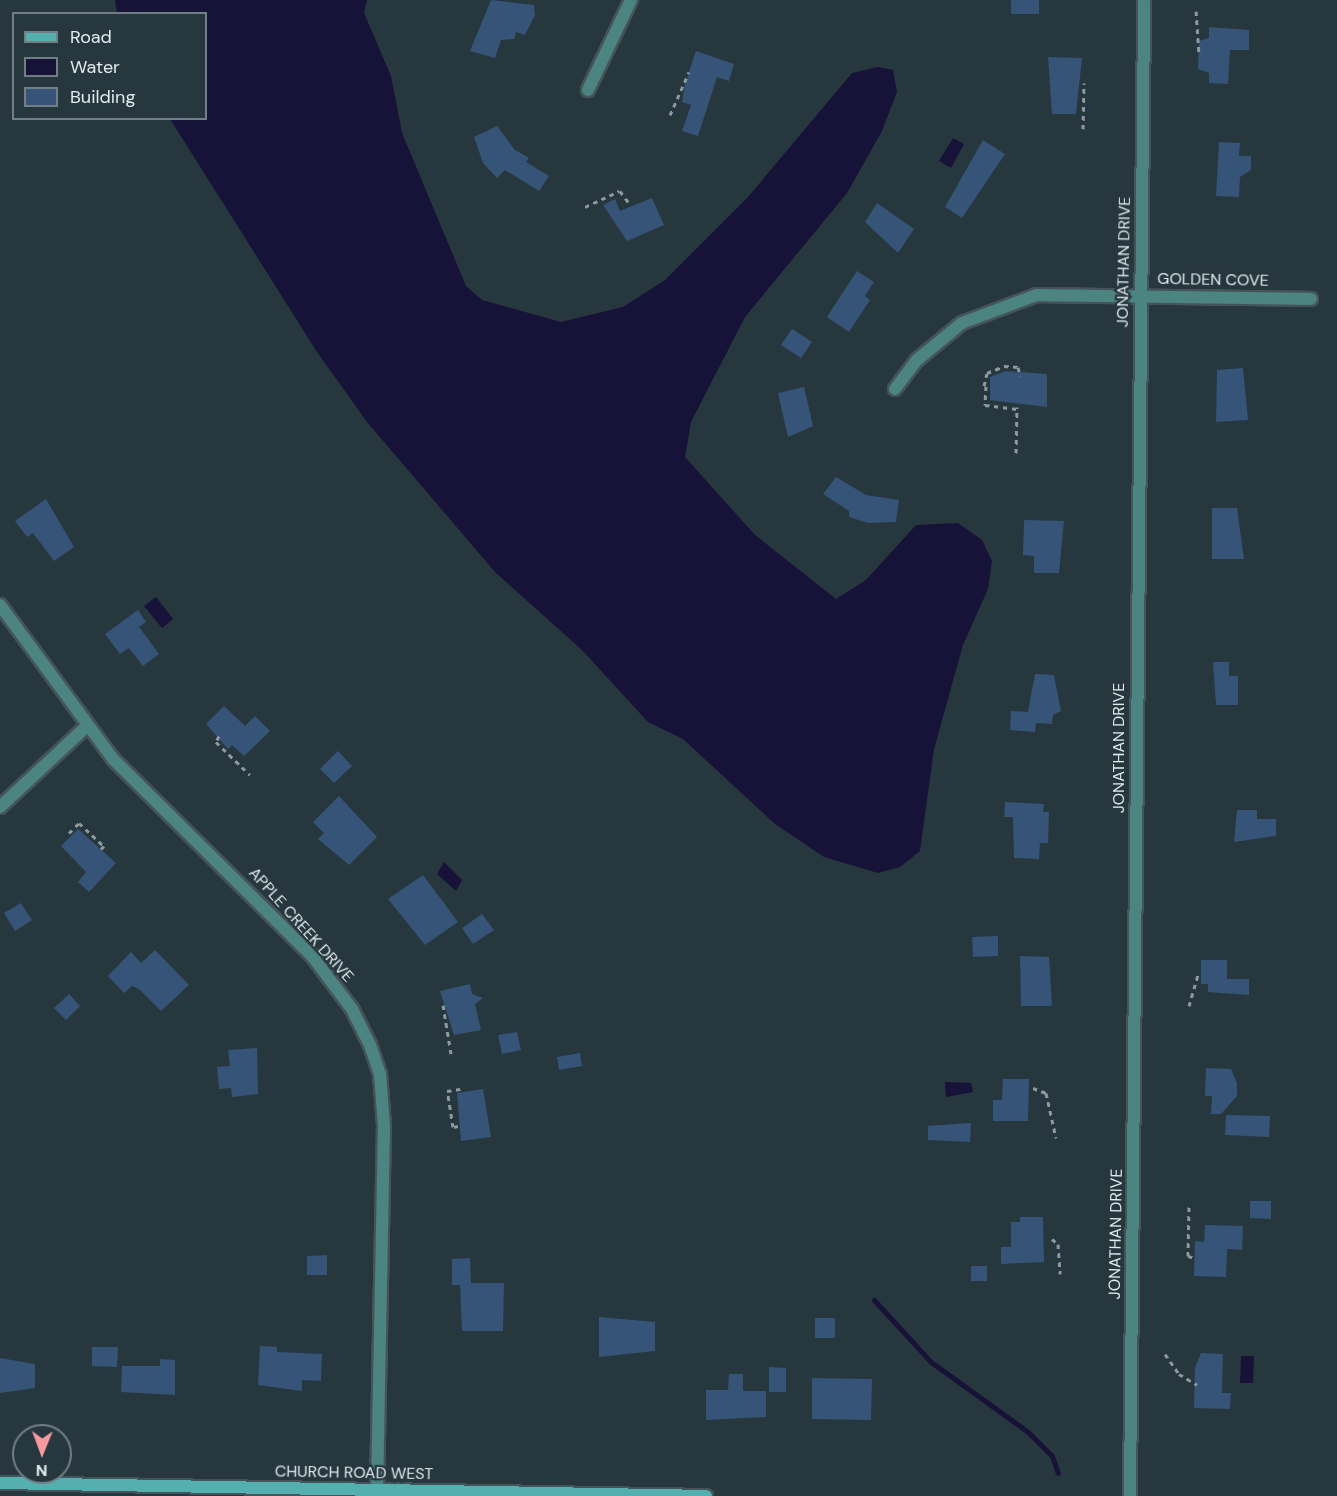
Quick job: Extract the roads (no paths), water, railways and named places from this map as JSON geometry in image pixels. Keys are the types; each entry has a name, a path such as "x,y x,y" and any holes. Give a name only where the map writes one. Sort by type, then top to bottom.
{"street":[{"path":"588,90 631,0"},
{"name":"JONATHAN DRIVE","path":"1130,1496 1139,296 1144,0"},
{"name":"GOLDEN COVE","path":"895,389 941,337 975,314 1037,296 1311,299"},
{"name":"APPLE CREEK DRIVE","path":"0,605 87,726 134,783 236,877 327,974 352,1009 377,1062 384,1126 378,1490"},
{"path":"0,807 87,726"},
{"name":"CHURCH ROAD WEST","path":"0,1483 706,1496"}],"water":[{"path":"115,0 367,0 364,13 391,76 402,133 466,286 482,300 561,322 623,307 665,280 748,197 852,73 878,67 893,70 897,92 882,131 847,193 745,317 691,422 685,457 755,535 836,599 866,580 916,525 958,523 982,540 992,561 988,589 963,645 934,749 920,851 900,867 878,873 824,857 775,824 683,739 648,722 582,650 495,572 367,422 317,352 171,120 207,120 207,12 117,12"},
{"path":"953,138 964,144 951,168 939,161"},
{"path":"156,597 173,619 162,628 144,606"},
{"path":"444,862 462,880 456,891 437,874"},
{"path":"945,1082 971,1083 973,1092 946,1097"},
{"path":"1241,1356 1254,1356 1253,1383 1240,1383"}],"waterway":[{"path":"874,1300 931,1362 1028,1432 1052,1456 1058,1473"}]}
